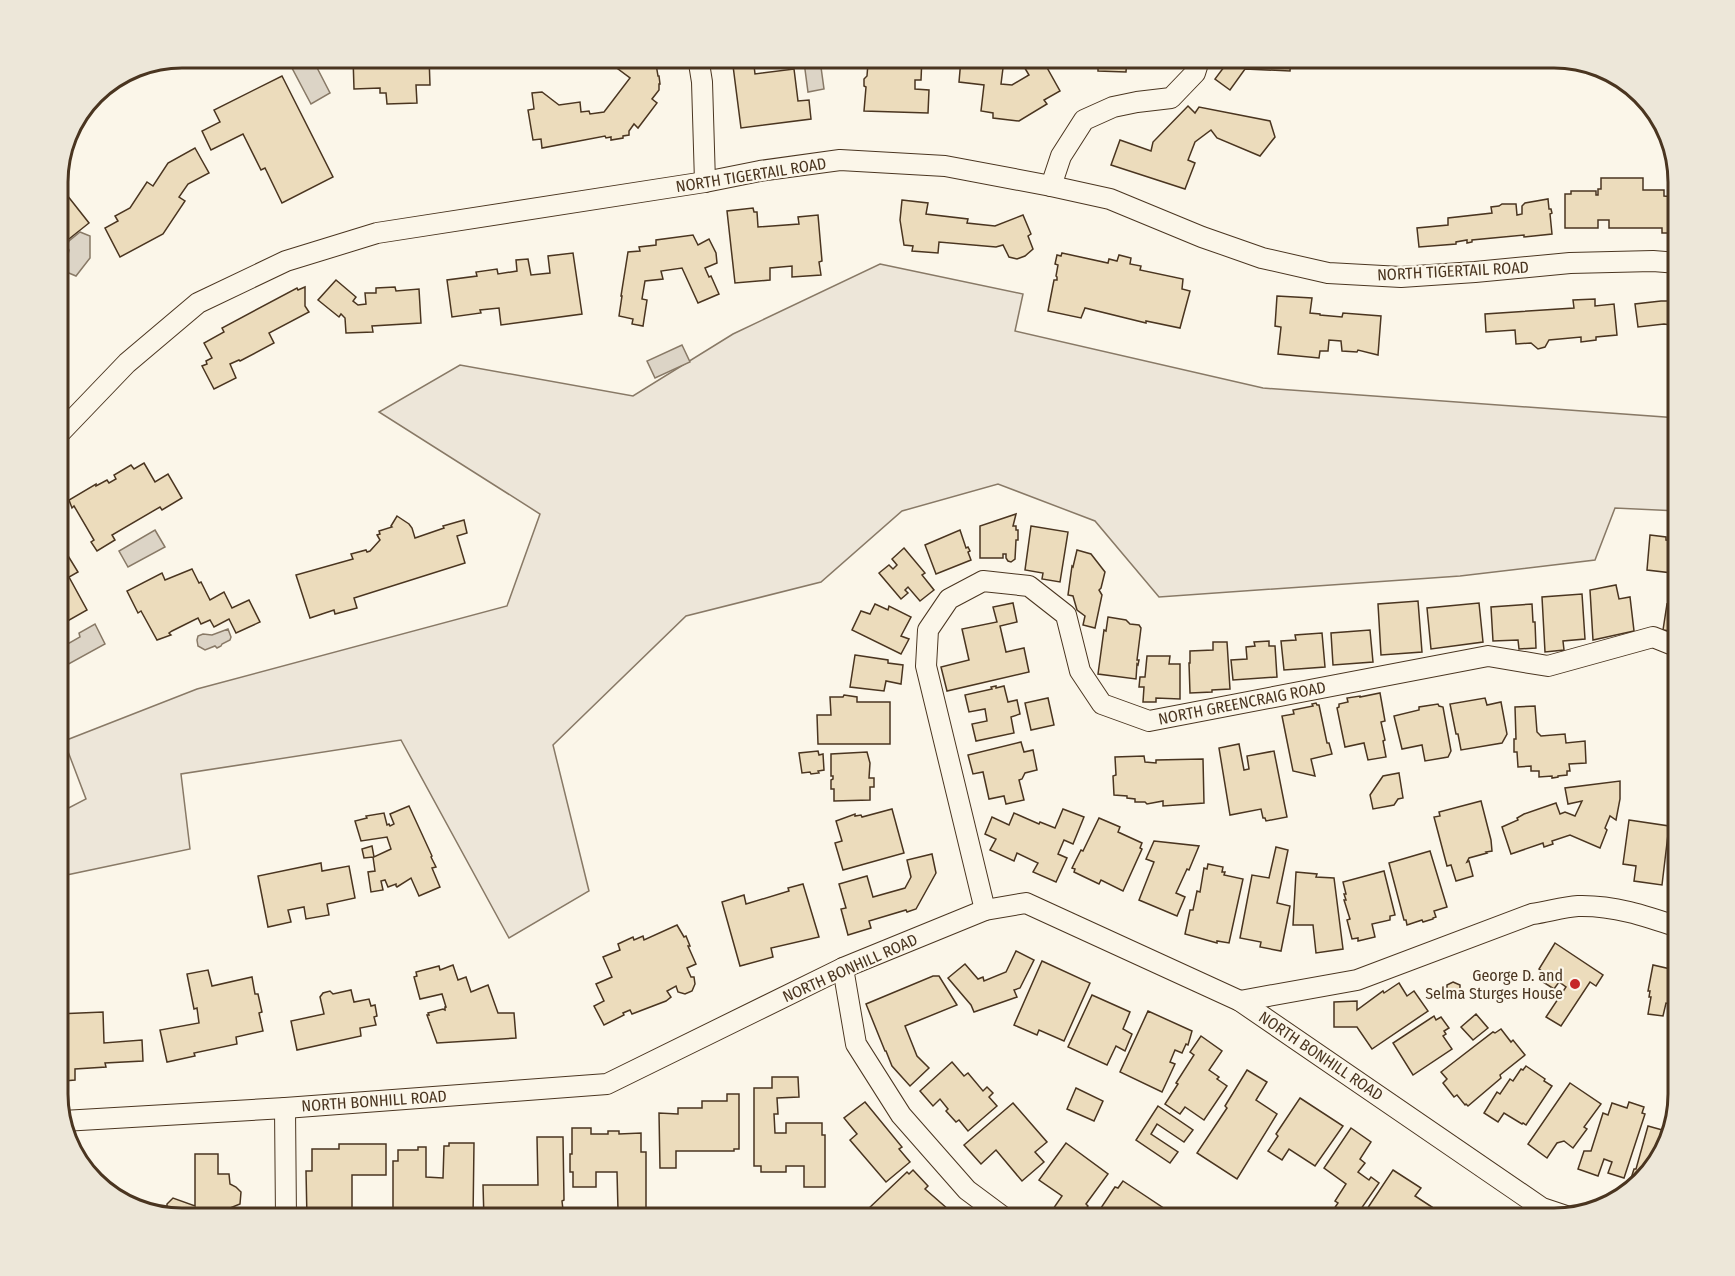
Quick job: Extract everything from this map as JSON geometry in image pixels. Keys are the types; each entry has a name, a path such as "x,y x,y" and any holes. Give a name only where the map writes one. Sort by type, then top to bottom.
{"street":[{"path":"700,68 705,182"},
{"path":"1051,186 1061,156 1084,120 1113,107 1171,98 1195,73 1197,68"},
{"name":"NORTH TIGERTAIL ROAD","path":"68,425 127,363 198,303 286,261 376,233 840,160 945,166 1110,199 1202,237 1262,258 1328,273 1401,277 1570,263 1668,262"},
{"name":"NORTH GREENCRAIG ROAD","path":"985,910 926,666 928,630 948,599 983,581 1029,586 1066,615 1080,671 1102,704 1149,720 1488,656 1548,666 1653,637 1668,642"},
{"name":"NORTH BONHILL ROAD","path":"70,1121 285,1108 607,1084 843,968 985,910 1026,903 1240,1000 1542,1208"},
{"path":"1240,1000 1357,980 1532,914 1578,906 1637,913 1668,924"},
{"path":"843,968 856,1044 901,1115 967,1190 991,1208"},
{"path":"285,1108 286,1208"}],"shaded area":[{"path":"292,68 317,68 330,93 311,104"},
{"path":"805,68 821,68 824,89 808,92"},
{"path":"80,232 90,236 90,258 76,276 68,273 69,241"},
{"path":"880,264 1023,294 1015,331 1263,388 1668,417 1668,511 1615,508 1595,560 1460,576 1159,597 1095,521 998,484 902,511 821,582 686,616 553,745 589,891 509,938 401,740 181,774 190,849 68,875 68,808 86,799 68,752 68,739 197,689 507,606 540,514 379,412 460,365 633,396 733,334"},
{"path":"682,345 690,362 655,378 647,361"},
{"path":"155,530 165,547 128,567 119,551"},
{"path":"95,624 105,644 68,664 68,644 80,637 79,633"},
{"path":"228,629 230,640 221,646 205,650 198,646 198,636 212,635"}],"building":[{"path":"353,68 429,68 430,85 416,85 417,103 387,104 386,93 380,93 380,88 354,89"},
{"path":"617,68 657,68 660,84 659,90 652,99 657,103 638,128 634,124 629,135 611,140 611,137 606,138 605,136 542,148 541,139 533,140 528,110 534,109 532,93 542,92 559,105 580,102 581,112 589,111 590,114 604,112 630,78"},
{"path":"733,68 754,68 755,74 794,69 798,101 809,100 811,119 741,128"},
{"path":"868,68 922,68 921,80 915,80 915,89 929,90 928,113 864,111 866,87 864,79 867,76"},
{"path":"960,68 1003,68 1001,84 1012,85 1029,75 1025,68 1047,68 1060,91 1044,100 1047,104 1019,121 993,118 993,113 981,111 984,85 959,82"},
{"path":"1098,68 1126,68 1126,72 1098,71"},
{"path":"1223,68 1290,68 1290,71 1245,69 1230,90 1215,79"},
{"path":"282,76 333,177 282,203 265,168 261,170 243,134 211,150 202,131 220,122 214,110"},
{"path":"1188,106 1195,113 1199,107 1270,121 1275,137 1260,156 1217,138 1211,130 1195,142 1188,160 1195,163 1185,189 1111,165 1120,140 1151,151 1153,142"},
{"path":"195,148 209,173 188,184 179,197 185,201 163,234 120,257 105,228 118,221 115,216 130,208 147,182 153,186 168,163"},
{"path":"1601,178 1643,178 1643,190 1664,190 1664,196 1668,196 1668,233 1662,233 1662,228 1609,228 1609,220 1598,220 1598,228 1565,228 1565,194 1571,194 1571,191 1596,191 1598,195 1598,189 1601,189"},
{"path":"68,196 89,223 68,240"},
{"path":"1548,199 1552,213 1550,214 1552,234 1472,240 1467,243 1467,240 1456,242 1456,244 1419,247 1417,228 1448,225 1448,218 1492,213 1491,207 1502,204 1516,204 1517,215 1522,214 1522,206 1525,203"},
{"path":"902,200 928,203 926,214 968,219 967,223 995,226 1023,215 1031,234 1028,236 1033,249 1017,259 1009,257 1003,245 996,247 939,242 938,253 912,251 913,246 904,245 900,220"},
{"path":"753,208 754,212 757,212 758,227 799,224 798,217 818,215 821,275 792,277 792,266 770,268 770,280 735,283 727,211"},
{"path":"693,235 698,245 709,239 716,253 717,263 705,268 719,294 698,303 682,268 661,271 663,279 645,281 642,299 647,300 643,326 632,324 633,319 619,316 628,252 640,251 639,247 656,245 656,240"},
{"path":"573,253 582,314 501,325 499,308 452,317 447,280 477,276 476,272 497,269 498,274 517,271 516,260 528,259 531,275 550,273 548,256"},
{"path":"1062,253 1108,263 1109,259 1117,261 1119,255 1131,258 1130,264 1141,266 1140,270 1183,279 1182,289 1190,291 1180,328 1146,321 1146,323 1085,308 1081,318 1048,311 1054,280 1057,280 1058,265 1055,264 1057,255 1061,256"},
{"path":"336,280 356,297 353,301 358,305 366,304 365,293 376,293 376,288 395,287 396,291 419,289 421,323 372,326 373,332 346,333 345,318 341,314 339,317 318,300"},
{"path":"305,287 305,306 309,312 269,333 274,343 230,364 236,378 214,389 202,366 212,358 204,343 224,332 222,328 297,288 298,290"},
{"path":"1277,296 1312,298 1310,313 1320,315 1342,317 1343,313 1381,316 1378,355 1358,350 1357,352 1342,351 1341,341 1329,340 1328,351 1320,351 1319,358 1278,354 1281,327 1275,326"},
{"path":"1595,299 1595,306 1614,304 1617,335 1596,337 1596,340 1581,342 1581,337 1549,340 1545,347 1538,349 1531,343 1516,344 1515,330 1486,332 1485,314 1574,308 1573,300"},
{"path":"1668,301 1668,325 1638,327 1635,304"},
{"path":"144,463 155,482 168,474 182,498 162,510 160,507 112,535 115,540 97,551 91,542 94,540 69,500 96,484 96,486 107,480 109,483 116,479 114,475 131,465 134,469"},
{"path":"1016,514 1013,526 1016,526 1018,530 1015,559 1008,561 1006,554 1003,554 1003,558 980,558 980,526"},
{"path":"397,516 409,524 415,538 464,520 467,533 457,536 465,563 354,598 357,608 335,614 334,610 310,618 296,575 353,559 351,554 370,551 380,540 377,535 380,534 379,531 392,527"},
{"path":"1031,526 1068,532 1060,582 1042,579 1043,573 1025,570"},
{"path":"960,530 966,548 968,547 970,551 968,552 971,560 936,574 925,545"},
{"path":"1650,535 1666,537 1668,540 1668,573 1647,570"},
{"path":"904,548 925,573 922,575 934,590 920,601 908,587 905,590 908,593 901,599 879,573 889,565 893,569 897,565 892,559"},
{"path":"1077,550 1091,554 1105,572 1099,590 1102,595 1095,628 1083,625 1085,616 1077,610 1073,596 1068,595"},
{"path":"68,556 78,572 69,577 87,610 68,621"},
{"path":"192,569 210,600 224,592 232,608 249,600 260,622 236,633 229,619 214,627 210,620 201,624 198,618 172,631 169,633 171,635 157,640 141,611 138,613 127,591 162,573 165,580"},
{"path":"1616,585 1619,599 1630,597 1634,631 1593,640 1590,590"},
{"path":"1582,594 1585,639 1563,641 1564,650 1545,652 1542,597"},
{"path":"1418,601 1422,652 1381,655 1378,604"},
{"path":"1013,603 1017,622 1000,626 1006,652 1024,648 1029,672 947,691 941,667 969,660 962,629 997,622 993,607"},
{"path":"1479,603 1483,642 1431,649 1427,608"},
{"path":"875,604 888,610 889,606 911,617 901,636 909,639 901,654 852,630 861,611 870,614"},
{"path":"1532,604 1536,648 1519,649 1518,640 1493,641 1491,607"},
{"path":"1667,604 1668,631 1663,630"},
{"path":"1108,617 1126,620 1141,628 1136,679 1098,674"},
{"path":"1370,630 1373,662 1333,665 1331,633"},
{"path":"1322,633 1325,667 1284,670 1281,641 1296,640 1295,635"},
{"path":"1269,641 1269,646 1275,646 1277,677 1233,680 1231,660 1247,659 1246,647 1255,646 1254,642"},
{"path":"1213,642 1227,642 1230,689 1190,693 1190,651 1213,650"},
{"path":"855,655 888,660 888,663 903,665 901,684 886,681 884,691 850,687"},
{"path":"1147,656 1170,656 1169,664 1180,664 1180,699 1156,698 1156,702 1143,702 1144,687 1139,687 1140,677 1145,677"},
{"path":"996,686 996,688 1004,686 1008,702 1017,700 1020,714 1011,717 1014,733 976,741 972,724 987,721 985,709 969,712 965,695"},
{"path":"1380,693 1385,721 1381,722 1386,757 1368,760 1364,743 1345,747 1337,708 1339,704 1348,702 1347,698"},
{"path":"844,695 857,697 857,702 890,702 890,744 818,744 817,715 831,715 830,697 843,697"},
{"path":"1048,698 1054,725 1031,730 1025,703"},
{"path":"1485,698 1487,705 1501,702 1507,734 1502,743 1461,750 1450,704"},
{"path":"1312,704 1319,705 1327,743 1329,743 1332,754 1311,759 1315,776 1293,771 1282,716 1294,714 1293,710 1313,706"},
{"path":"1438,704 1443,707 1451,751 1448,757 1425,761 1422,745 1402,749 1394,716 1419,710 1419,707"},
{"path":"1535,706 1537,732 1541,736 1565,734 1566,743 1585,741 1586,763 1569,764 1570,771 1567,771 1567,775 1552,778 1552,776 1539,777 1539,771 1531,771 1531,766 1518,767 1517,752 1514,752 1515,707"},
{"path":"1021,742 1024,752 1033,750 1037,770 1025,773 1019,780 1024,800 1006,804 1004,796 989,799 983,772 973,774 968,755"},
{"path":"1239,744 1244,770 1249,769 1247,756 1274,751 1287,817 1266,821 1261,809 1230,815 1219,748"},
{"path":"818,751 819,755 823,754 824,770 818,771 819,773 802,773 799,753"},
{"path":"867,752 870,763 869,778 874,778 874,787 870,787 870,800 834,801 834,789 831,789 833,776 831,776 831,754"},
{"path":"1144,756 1145,762 1156,763 1156,760 1203,759 1204,803 1163,806 1163,801 1147,804 1135,802 1135,799 1127,798 1127,796 1114,795 1115,757"},
{"path":"1399,773 1403,798 1398,799 1394,805 1373,809 1370,795 1383,776"},
{"path":"1620,781 1620,799 1616,820 1610,816 1600,848 1570,835 1552,841 1553,844 1544,847 1543,843 1511,854 1502,827 1518,820 1517,818 1524,814 1556,803 1560,814 1565,812 1575,816 1582,801 1568,804 1565,788"},
{"path":"1481,801 1492,851 1469,858 1467,862 1469,861 1473,876 1456,881 1451,865 1447,866 1434,817 1440,816 1439,812"},
{"path":"409,806 432,856 436,867 432,868 440,887 419,896 411,878 397,887 396,884 388,887 385,880 381,881 383,890 371,892 368,872 375,871 373,857 364,858 362,849 372,846 374,857 391,849 387,837 361,841 355,821 367,818 366,816 384,813 387,825 390,826 394,824 390,814"},
{"path":"892,809 904,853 843,870 835,843 842,841 836,821 855,814 855,816 861,815 862,817"},
{"path":"1063,809 1084,817 1073,844 1064,840 1058,854 1067,858 1056,882 1033,872 1038,863 1017,853 1014,861 990,850 996,839 985,834 992,817 1009,825 1014,813 1055,828"},
{"path":"1099,818 1120,827 1118,832 1142,843 1140,848 1142,849 1123,891 1101,880 1099,884 1074,872 1075,869 1072,868"},
{"path":"1629,820 1668,826 1662,885 1634,881 1636,866 1623,864"},
{"path":"1154,841 1199,846 1176,893 1185,897 1177,916 1139,900 1154,862 1146,859"},
{"path":"1276,847 1288,850 1277,903 1290,906 1281,951 1260,947 1261,942 1240,938 1252,875 1269,878"},
{"path":"1430,851 1447,907 1434,911 1436,917 1433,919 1407,925 1389,863"},
{"path":"932,854 936,873 916,909 869,921 871,928 848,935 841,909 846,908 839,884 867,876 873,897 905,888 911,877 907,860"},
{"path":"321,863 322,871 349,866 355,898 327,904 329,915 306,919 304,907 288,910 291,922 268,927 258,876"},
{"path":"1208,864 1223,867 1224,875 1243,879 1229,943 1217,941 1217,943 1185,934 1190,910 1193,910 1197,891 1200,892 1204,868 1207,869"},
{"path":"1384,871 1395,915 1390,916 1390,920 1372,924 1375,937 1358,941 1358,938 1352,939 1347,920 1350,919 1344,900 1346,900 1344,894 1346,894 1343,882"},
{"path":"1296,872 1317,874 1316,877 1334,878 1343,949 1316,953 1313,925 1293,925"},
{"path":"803,884 819,937 771,948 773,957 740,966 722,902 744,895 746,904 789,891 788,888"},
{"path":"677,925 684,937 686,936 696,964 687,968 691,977 694,977 695,984 692,991 685,994 678,992 676,986 667,991 671,997 666,1001 632,1014 630,1010 604,1025 594,1006 604,1001 596,984 612,977 603,957 620,950 618,944 633,937 634,940 643,936 644,940"},
{"name":"George D. and Selma Sturges House","path":"1555,943 1603,975 1596,986 1590,982 1561,1026 1546,1017 1566,987 1559,982 1554,989 1543,982 1548,975 1539,969"},
{"path":"1016,951 1034,960 1020,988 1014,990 1017,997 974,1012 971,1005 948,978 965,964 978,979 983,977 984,981 1006,972"},
{"path":"1042,961 1090,983 1064,1041 1039,1030 1037,1035 1014,1025"},
{"path":"453,965 458,980 466,977 471,992 488,985 498,1013 514,1013 516,1038 437,1043 427,1015 445,1010 442,994 420,999 414,977 417,976 416,972 439,966 440,970"},
{"path":"1653,965 1668,968 1668,1003 1666,1003 1663,1016 1648,1014 1651,997 1648,991"},
{"path":"208,970 212,986 252,977 262,1012 259,1013 263,1031 236,1037 237,1044 194,1053 195,1056 167,1062 160,1030 199,1023 187,974"},
{"path":"933,976 939,976 957,1005 905,1026 917,1056 929,1068 910,1086 892,1066 866,1004"},
{"path":"1453,982 1460,985 1460,993 1453,996 1447,992 1447,985"},
{"path":"1399,983 1407,996 1414,991 1428,1011 1372,1049 1357,1027 1334,1027 1334,1002 1357,1001 1357,1010 1383,991 1384,993"},
{"path":"351,990 354,1002 369,999 371,1006 375,1005 376,1025 360,1028 361,1036 297,1050 291,1021 324,1014 320,997 323,993 330,991 333,994"},
{"path":"1092,995 1130,1012 1123,1029 1132,1034 1125,1051 1116,1046 1107,1065 1068,1047"},
{"path":"1148,1011 1192,1031 1188,1045 1186,1044 1182,1053 1175,1050 1170,1062 1175,1064 1162,1092 1120,1072"},
{"path":"103,1012 104,1043 142,1040 143,1061 105,1063 106,1067 75,1069 75,1080 68,1081 68,1014"},
{"path":"1476,1014 1488,1028 1473,1040 1461,1027"},
{"path":"1434,1016 1436,1020 1441,1017 1449,1028 1444,1031 1446,1034 1443,1036 1452,1049 1413,1075 1393,1043"},
{"path":"1501,1029 1525,1055 1468,1106 1465,1105 1457,1095 1454,1097 1443,1083 1447,1079 1441,1072 1493,1032"},
{"path":"1201,1036 1222,1051 1209,1070 1227,1086 1204,1120 1185,1107 1180,1114 1165,1104 1194,1055 1190,1052"},
{"path":"952,1062 964,1076 968,1073 983,1091 987,1087 993,1093 989,1097 997,1106 968,1131 959,1120 956,1122 946,1111 948,1109 940,1099 933,1106 920,1091"},
{"path":"1526,1066 1552,1086 1526,1125 1504,1113 1498,1122 1484,1113 1497,1092 1500,1094 1510,1079 1513,1081 1521,1069 1523,1070"},
{"path":"1247,1070 1267,1082 1256,1100 1277,1114 1237,1179 1197,1153 1227,1108 1225,1106"},
{"path":"772,1077 798,1077 799,1097 777,1098 778,1114 774,1114 775,1133 786,1133 786,1123 822,1123 822,1135 825,1135 825,1187 804,1187 804,1166 786,1166 786,1172 761,1172 761,1166 754,1166 754,1088 772,1088"},
{"path":"1570,1083 1601,1104 1584,1127 1587,1129 1573,1148 1564,1141 1557,1143 1547,1158 1528,1144"},
{"path":"1076,1088 1103,1101 1094,1121 1067,1109"},
{"path":"727,1094 739,1094 739,1149 734,1149 734,1151 676,1151 676,1168 660,1168 659,1113 678,1114 678,1108 702,1108 702,1101 727,1101"},
{"path":"1300,1098 1343,1126 1315,1166 1289,1149 1282,1160 1268,1151 1278,1136 1276,1134"},
{"path":"865,1102 902,1147 899,1149 910,1162 886,1182 850,1140 857,1134 844,1118"},
{"path":"1629,1102 1644,1107 1642,1113 1645,1114 1624,1178 1608,1173 1612,1162 1604,1159 1598,1176 1578,1169 1584,1151 1591,1151 1603,1113 1608,1115 1612,1103 1627,1108"},
{"path":"1013,1103 1047,1142 1035,1152 1044,1162 1022,1181 996,1150 981,1164 964,1145"},
{"path":"1158,1106 1193,1130 1184,1142 1157,1124 1151,1134 1178,1152 1170,1163 1136,1140"},
{"path":"1648,1126 1662,1130 1648,1158 1631,1177 1636,1169"},
{"path":"572,1128 591,1128 591,1134 608,1134 608,1131 619,1131 619,1134 641,1133 641,1152 646,1152 646,1208 618,1208 617,1172 596,1172 596,1187 573,1187 573,1172 570,1172 570,1154 572,1154"},
{"path":"1351,1128 1371,1142 1360,1159 1365,1163 1358,1172 1369,1180 1371,1177 1379,1183 1362,1208 1335,1208 1338,1203 1335,1201 1346,1184 1324,1168"},
{"path":"537,1137 563,1137 563,1208 484,1208 483,1185 538,1185"},
{"path":"449,1143 474,1143 473,1208 393,1208 393,1161 398,1161 398,1150 418,1150 418,1147 426,1147 426,1177 443,1178 444,1146 449,1146"},
{"path":"1066,1143 1108,1174 1086,1204 1087,1208 1054,1208 1062,1196 1039,1180"},
{"path":"339,1144 386,1144 386,1175 352,1175 352,1208 307,1208 306,1171 312,1171 312,1149 339,1149"},
{"path":"195,1154 218,1154 218,1174 229,1174 230,1184 241,1192 240,1204 230,1208 167,1208 167,1204 173,1198 195,1206"},
{"path":"913,1170 928,1186 925,1189 947,1208 869,1208 907,1172 909,1174"},
{"path":"1393,1170 1421,1188 1415,1196 1432,1207 1431,1208 1368,1208"},
{"path":"1123,1181 1164,1208 1101,1208 1115,1187 1118,1188"}],"place":[{"name":"George D. and Selma Sturges House","path":"1575,984"}]}
